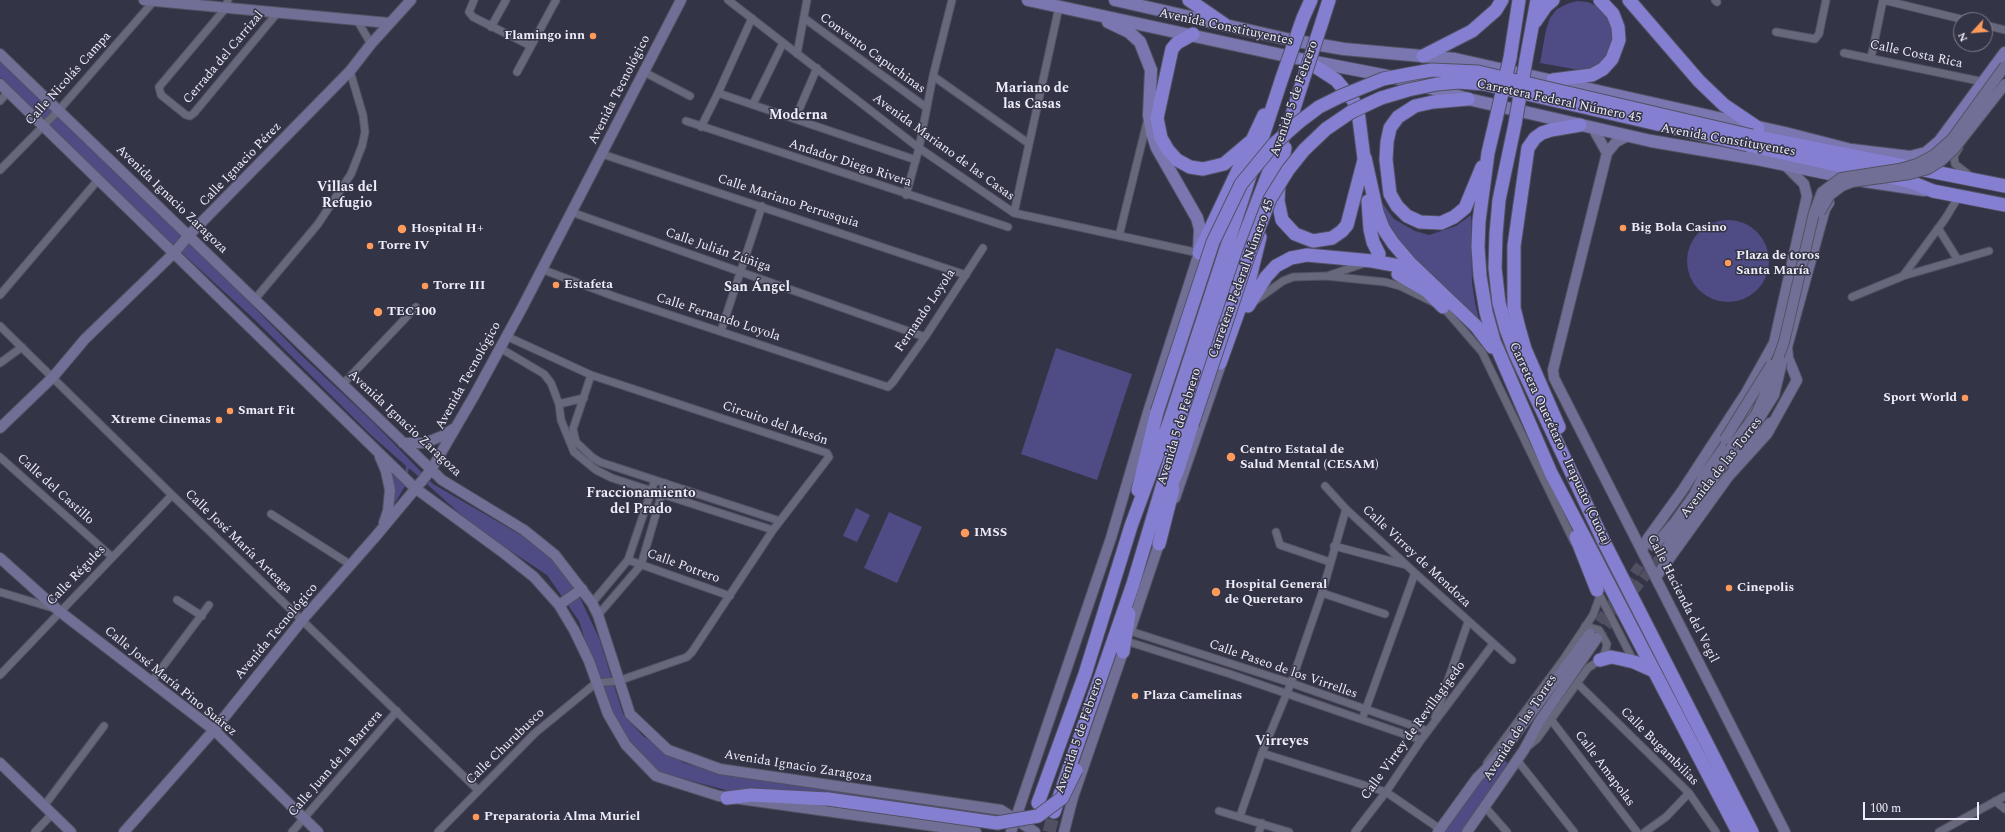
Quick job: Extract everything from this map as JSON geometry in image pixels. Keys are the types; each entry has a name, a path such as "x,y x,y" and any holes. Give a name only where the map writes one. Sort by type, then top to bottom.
{"highway":[{"path":"1188,0 1224,24"},
{"name":"Avenida 5 de Febrero","path":"1038,803 1085,674 1131,526 1170,420 1280,84 1303,18 1311,0"},
{"name":"Avenida 5 de Febrero","path":"1054,812 1133,584 1153,542 1211,323 1268,174 1289,124 1329,0"},
{"path":"1423,56 1472,31 1496,10 1502,0"},
{"path":"1468,99 1433,102 1415,106 1403,112 1394,122 1388,135 1386,160 1390,194 1393,200 1407,216 1420,222 1434,224 1448,221 1464,208 1488,153 1510,58 1519,0"},
{"name":"Carretera Querétaro - Irapuato (Cuota)","path":"1537,0 1499,200 1495,268 1499,303 1515,353 1604,542 1752,832"},
{"path":"1532,27 1546,6 1554,0"},
{"path":"1553,80 1592,75 1603,68 1612,59 1619,40 1618,27 1613,14 1600,0"},
{"path":"1631,2 1699,81 1753,136"},
{"path":"1193,34 1177,43 1172,49 1157,118 1161,138 1168,150 1183,164 1196,169 1203,169 1224,164 1250,142"},
{"path":"1305,60 1336,80 1353,100 1358,111 1365,158 1377,212 1383,228 1403,256 1476,326 1506,371"},
{"name":"Carretera Federal Número 45","path":"1131,526 1143,465 1157,412 1213,242 1241,184 1274,144 1319,107 1383,79 1432,70 1478,72 1753,136 1911,182 1934,191 2005,205"},
{"name":"Carretera Federal Número 45","path":"1153,542 1249,254 1270,199 1288,170 1304,150 1326,129 1351,112 1381,98 1408,90 1451,83 1484,84 2005,186"},
{"path":"1199,254 1250,142 1280,84"},
{"path":"1289,124 1279,179 1278,201 1282,220 1301,237 1313,241 1326,240 1337,235 1347,225 1365,158"},
{"path":"1580,125 1542,133 1535,138 1528,148 1514,246 1514,308 1525,349 1580,475 1604,542"},
{"name":"Carretera Querétaro - Irapuato (Cuota)","path":"1488,153 1479,221 1478,247 1480,276 1486,312 1492,334 1506,371 1551,474 1738,832"},
{"path":"1365,158 1370,229 1375,257"},
{"path":"1220,363 1249,282 1259,241 1268,174"},
{"path":"1248,306 1266,277 1276,266 1291,258 1307,255 1375,257 1418,270"},
{"path":"1398,274 1427,291 1443,308"},
{"path":"1551,474 1598,593"},
{"path":"1124,647 1133,584"},
{"path":"727,798 751,795 804,797 998,823 1038,816 1062,798 1076,770 1114,661 1133,584"},
{"path":"1600,660 1611,657 1634,662 1654,671"}],"main road":[{"name":"Calle Ignacio Pérez","path":"0,428 53,377 85,339 174,253 350,71 371,44 411,0"},
{"name":"Avenida Tecnológico","path":"124,832 214,730 303,619 351,565 431,470 458,425 500,348 681,0"},
{"name":"Avenida Constituyentes","path":"1028,0 1193,34 1305,60 1393,77 1468,99 1628,136 1864,181 1934,191"},
{"name":"Avenida Constituyentes","path":"1115,0 1291,40 1329,46 1455,58 1553,80 1753,136 1849,150 1882,162"},
{"path":"148,1 227,4 278,12 390,23"},
{"path":"1011,832 1111,538 1149,409 1199,254 1200,229 1197,218 1158,148 1152,133 1149,115 1151,70 1140,42 1129,32 1093,14"},
{"path":"1849,150 1910,158 1926,153 1940,141 1962,114 2005,53"},
{"name":"Avenida Ignacio Zaragoza","path":"0,54 442,480 524,530 555,556 582,589 598,615 618,681 630,714 668,750 720,769 1001,810 1035,832"},
{"path":"1732,450 1760,405 1786,345 1814,212 1822,192 1841,178 1899,169 1917,164 1934,155 1952,139 2005,66"},
{"path":"0,84 415,488 494,545 534,577 559,605 574,630 589,661 608,714 626,745 656,776 727,798 976,832"},
{"path":"1732,450 1760,419 1774,395 1818,220 1825,202 1835,190 1852,182 1910,174 1935,166 1954,149 2005,84"},
{"path":"1962,114 1964,119 1970,123 1981,121"},
{"path":"1593,128 1607,153 1616,142 1628,136"},
{"name":"Calle Hacienda del Vegil","path":"1607,153 1553,370 1554,378 1785,832"},
{"name":"Avenida de las Torres","path":"1651,542 1755,377 1776,336 1807,196 1804,184 1786,166"},
{"name":"Avenida de las Torres","path":"1664,558 1728,477 1767,434 1784,406 1797,380 1788,358 1786,345 1825,209 1840,192 1864,181"},
{"name":"Avenida 5 de Febrero","path":"1064,832 1073,797 1130,631 1153,542 1220,363 1248,306"},
{"path":"1764,362 1779,354 1786,345"},
{"path":"1682,491 1725,439 1786,345"},
{"path":"1694,495 1703,477 1754,405 1759,389 1755,377"},
{"path":"1709,486 1758,432 1776,418"},
{"path":"403,443 425,443 442,436 458,425"},
{"name":"Avenida de las Torres","path":"1656,577 1664,558 1732,450"},
{"name":"Avenida de las Torres","path":"1642,550 1675,522 1694,495 1732,450"},
{"path":"377,451 386,471 390,490 388,511 381,530"},
{"path":"1651,542 1652,553 1657,559 1664,558"},
{"name":"Calle José María Pino Suárez","path":"0,558 60,611 214,730 318,832"},
{"path":"559,605 582,589"},
{"name":"Avenida de las Torres","path":"1467,832 1524,750 1538,722 1591,633"},
{"name":"Avenida de las Torres","path":"1439,830 1477,778 1500,755 1591,633"},
{"path":"0,763 71,832"},
{"path":"845,788 860,792 863,794 865,801 864,809 849,814"}],"street":[{"path":"474,0 469,9 470,15 531,46"},
{"path":"491,27 506,0"},
{"path":"517,72 556,0"},
{"name":"Avenida Mariano de las Casas","path":"728,0 919,148 1014,213 1199,254"},
{"path":"797,54 807,0"},
{"path":"906,195 919,148 933,76 952,0"},
{"path":"1776,32 1815,39 1819,34 1826,0"},
{"path":"1871,58 1883,0 1953,17"},
{"name":"Calle Nicolás Campa","path":"0,170 59,110 148,1"},
{"name":"Cerrada del Carrizal","path":"227,4 159,87 161,95 186,115 190,116 194,113 278,12"},
{"path":"1014,213 1028,143 1059,7"},
{"path":"701,127 752,18"},
{"name":"Convento Capuchinas","path":"804,18 927,108"},
{"path":"357,20 371,44"},
{"path":"1993,27 2005,30"},
{"path":"753,104 783,43"},
{"name":"Calle Costa Rica","path":"1844,53 1984,82"},
{"path":"795,119 817,68"},
{"path":"255,299 318,224 351,174 362,146 365,132 363,115 350,71"},
{"path":"644,72 690,96"},
{"path":"933,76 1028,143"},
{"path":"1977,181 1960,170 1955,164 1954,156 2005,90"},
{"path":"0,101 8,92"},
{"path":"718,93 916,160"},
{"path":"1119,236 1149,115"},
{"name":"Andador Diego Rivera","path":"686,121 906,195 1008,227"},
{"name":"Calle Mariano Perrusquia","path":"602,154 966,275"},
{"path":"0,295 98,180"},
{"path":"1903,276 1959,196"},
{"path":"722,331 762,206"},
{"name":"Calle Julián Zúñiga","path":"571,212 925,337"},
{"path":"1938,228 1958,260"},
{"name":"Fernando Loyola","path":"888,387 925,337 984,248"},
{"path":"1852,296 1903,276 1989,251"},
{"path":"1326,276 1375,257"},
{"name":"Calle Fernando Loyola","path":"541,269 616,297 888,387"},
{"path":"1248,306 1283,281 1294,277 1326,276 1385,282 1400,286 1443,308 1482,352 1598,593 1634,662"},
{"path":"343,384 416,307"},
{"name":"Calle José María Arteaga","path":"0,326 172,495 303,619 478,790"},
{"name":"Circuito del Mesón","path":"506,336 591,376 827,453 829,457 773,530 692,652 686,657 618,681 596,683"},
{"path":"0,363 22,347"},
{"path":"500,348 544,374 551,383 558,404 561,420 574,452 587,464 605,475 773,530"},
{"path":"591,376 573,429 576,442 583,450 600,462 780,521"},
{"path":"558,404 584,398"},
{"name":"Calle del Castillo","path":"0,457 112,557"},
{"path":"592,603 628,560 655,480"},
{"path":"598,615 641,564 665,483"},
{"name":"Calle Virrey de Mendoza","path":"1326,486 1346,509 1468,622 1512,660"},
{"name":"Calle Régules","path":"0,675 172,495"},
{"path":"1240,816 1262,753 1291,683 1322,594 1334,546 1346,509"},
{"path":"271,514 351,565"},
{"path":"1276,532 1280,545 1330,562"},
{"path":"1334,546 1406,565"},
{"name":"Calle Potrero","path":"628,560 730,596"},
{"path":"1362,720 1415,573"},
{"path":"0,592 60,611"},
{"name":"Avenida de las Torres","path":"1591,633 1598,593"},
{"path":"1322,594 1385,614"},
{"path":"177,600 202,616"},
{"path":"152,681 210,605"},
{"path":"1433,724 1468,622"},
{"path":"1524,750 1538,739 1588,668 1600,660 1605,652 1607,644 1599,630 1591,633"},
{"name":"Calle Paseo de los Virrelles","path":"1130,631 1291,683 1428,732"},
{"name":"Calle Virrey de Revillagigedo","path":"1355,832 1386,792 1421,740 1493,644"},
{"name":"Calle Paseo de los Virrelles","path":"1124,647 1286,694 1421,740"},
{"name":"Calle Churubusco","path":"438,832 535,733 596,683"},
{"name":"Calle Bugambilias","path":"1578,684 1689,793 1716,832"},
{"name":"Calle Juan de la Barrera","path":"292,832 397,711"},
{"name":"Calle Amapolas","path":"1552,721 1637,832"},
{"path":"44,806 104,726"},
{"path":"1262,753 1386,792 1439,830"},
{"path":"1517,760 1574,832"},
{"path":"1645,832 1666,817 1689,793"},
{"path":"1939,832 2005,796"},
{"path":"1995,801 2005,809"},
{"path":"1485,807 1507,832"},
{"path":"1219,811 1240,816 1289,832"},
{"path":"35,832 52,814"},
{"path":"1259,832 1262,823"}],"shaded area":[{"path":"1577,1 1588,2 1598,7 1606,14 1611,23 1614,34 1608,55 1601,63 1591,68 1579,70 1540,63 1546,30 1550,18 1557,9"},
{"path":"0,59 193,245 300,354 373,422 433,484 545,549 562,569 581,600 599,638 623,714 643,736 684,763 728,775 924,804 971,808 1005,816 1000,831 914,817 740,794 655,771 626,745 609,716 579,621 547,575 477,529 409,468 405,486 392,508 389,468 403,485 406,466 371,435 255,320 133,208 0,77"},
{"path":"1380,200 1394,219 1415,231 1429,235 1456,226 1471,215 1472,283 1481,328 1428,271 1408,253 1387,225"},
{"name":"Plaza de toros Santa María","path":"1728,220 1744,223 1757,232 1766,245 1769,261 1766,277 1757,290 1744,299 1728,302 1712,299 1699,290 1690,277 1687,261 1690,245 1699,232 1712,223"},
{"path":"1056,348 1132,374 1097,480 1021,454"},
{"path":"856,508 870,515 857,542 843,536"},
{"path":"889,512 922,527 897,583 864,568"},
{"path":"1500,755 1512,768 1467,832 1438,832"}],"tunnel":[{"path":"1590,634 1654,546"},
{"path":"1597,638 1661,556"},
{"path":"1049,832 1054,812"}],"place":[{"name":"Flamingo inn","path":"593,36"},
{"name":"Big Bola Casino","path":"1623,228"},
{"name":"Hospital H+","path":"402,229"},
{"name":"Torre IV","path":"370,246"},
{"name":"Plaza de toros Santa María","path":"1728,263"},
{"name":"Estafeta","path":"556,285"},
{"name":"Torre III","path":"425,286"},
{"name":"TEC100","path":"378,312"},
{"name":"Sport World","path":"1965,398"},
{"name":"Smart Fit","path":"230,411"},
{"name":"Xtreme Cinemas","path":"219,420"},
{"name":"Centro Estatal de Salud Mental (CESAM)","path":"1231,457"},
{"name":"IMSS","path":"965,533"},
{"name":"Cinepolis","path":"1729,588"},
{"name":"Hospital General de Queretaro","path":"1216,592"},
{"name":"Plaza Camelinas","path":"1135,696"},
{"name":"Preparatoria Alma Muriel","path":"476,817"}],"district":[{"name":"Mariano de las Casas","path":"1032,98"},
{"name":"Moderna","path":"798,116"},
{"name":"Villas del Refugio","path":"347,196"},
{"name":"San Ángel","path":"757,288"},
{"name":"Fraccionamiento del Prado","path":"641,502"},
{"name":"Virreyes","path":"1282,742"}]}
